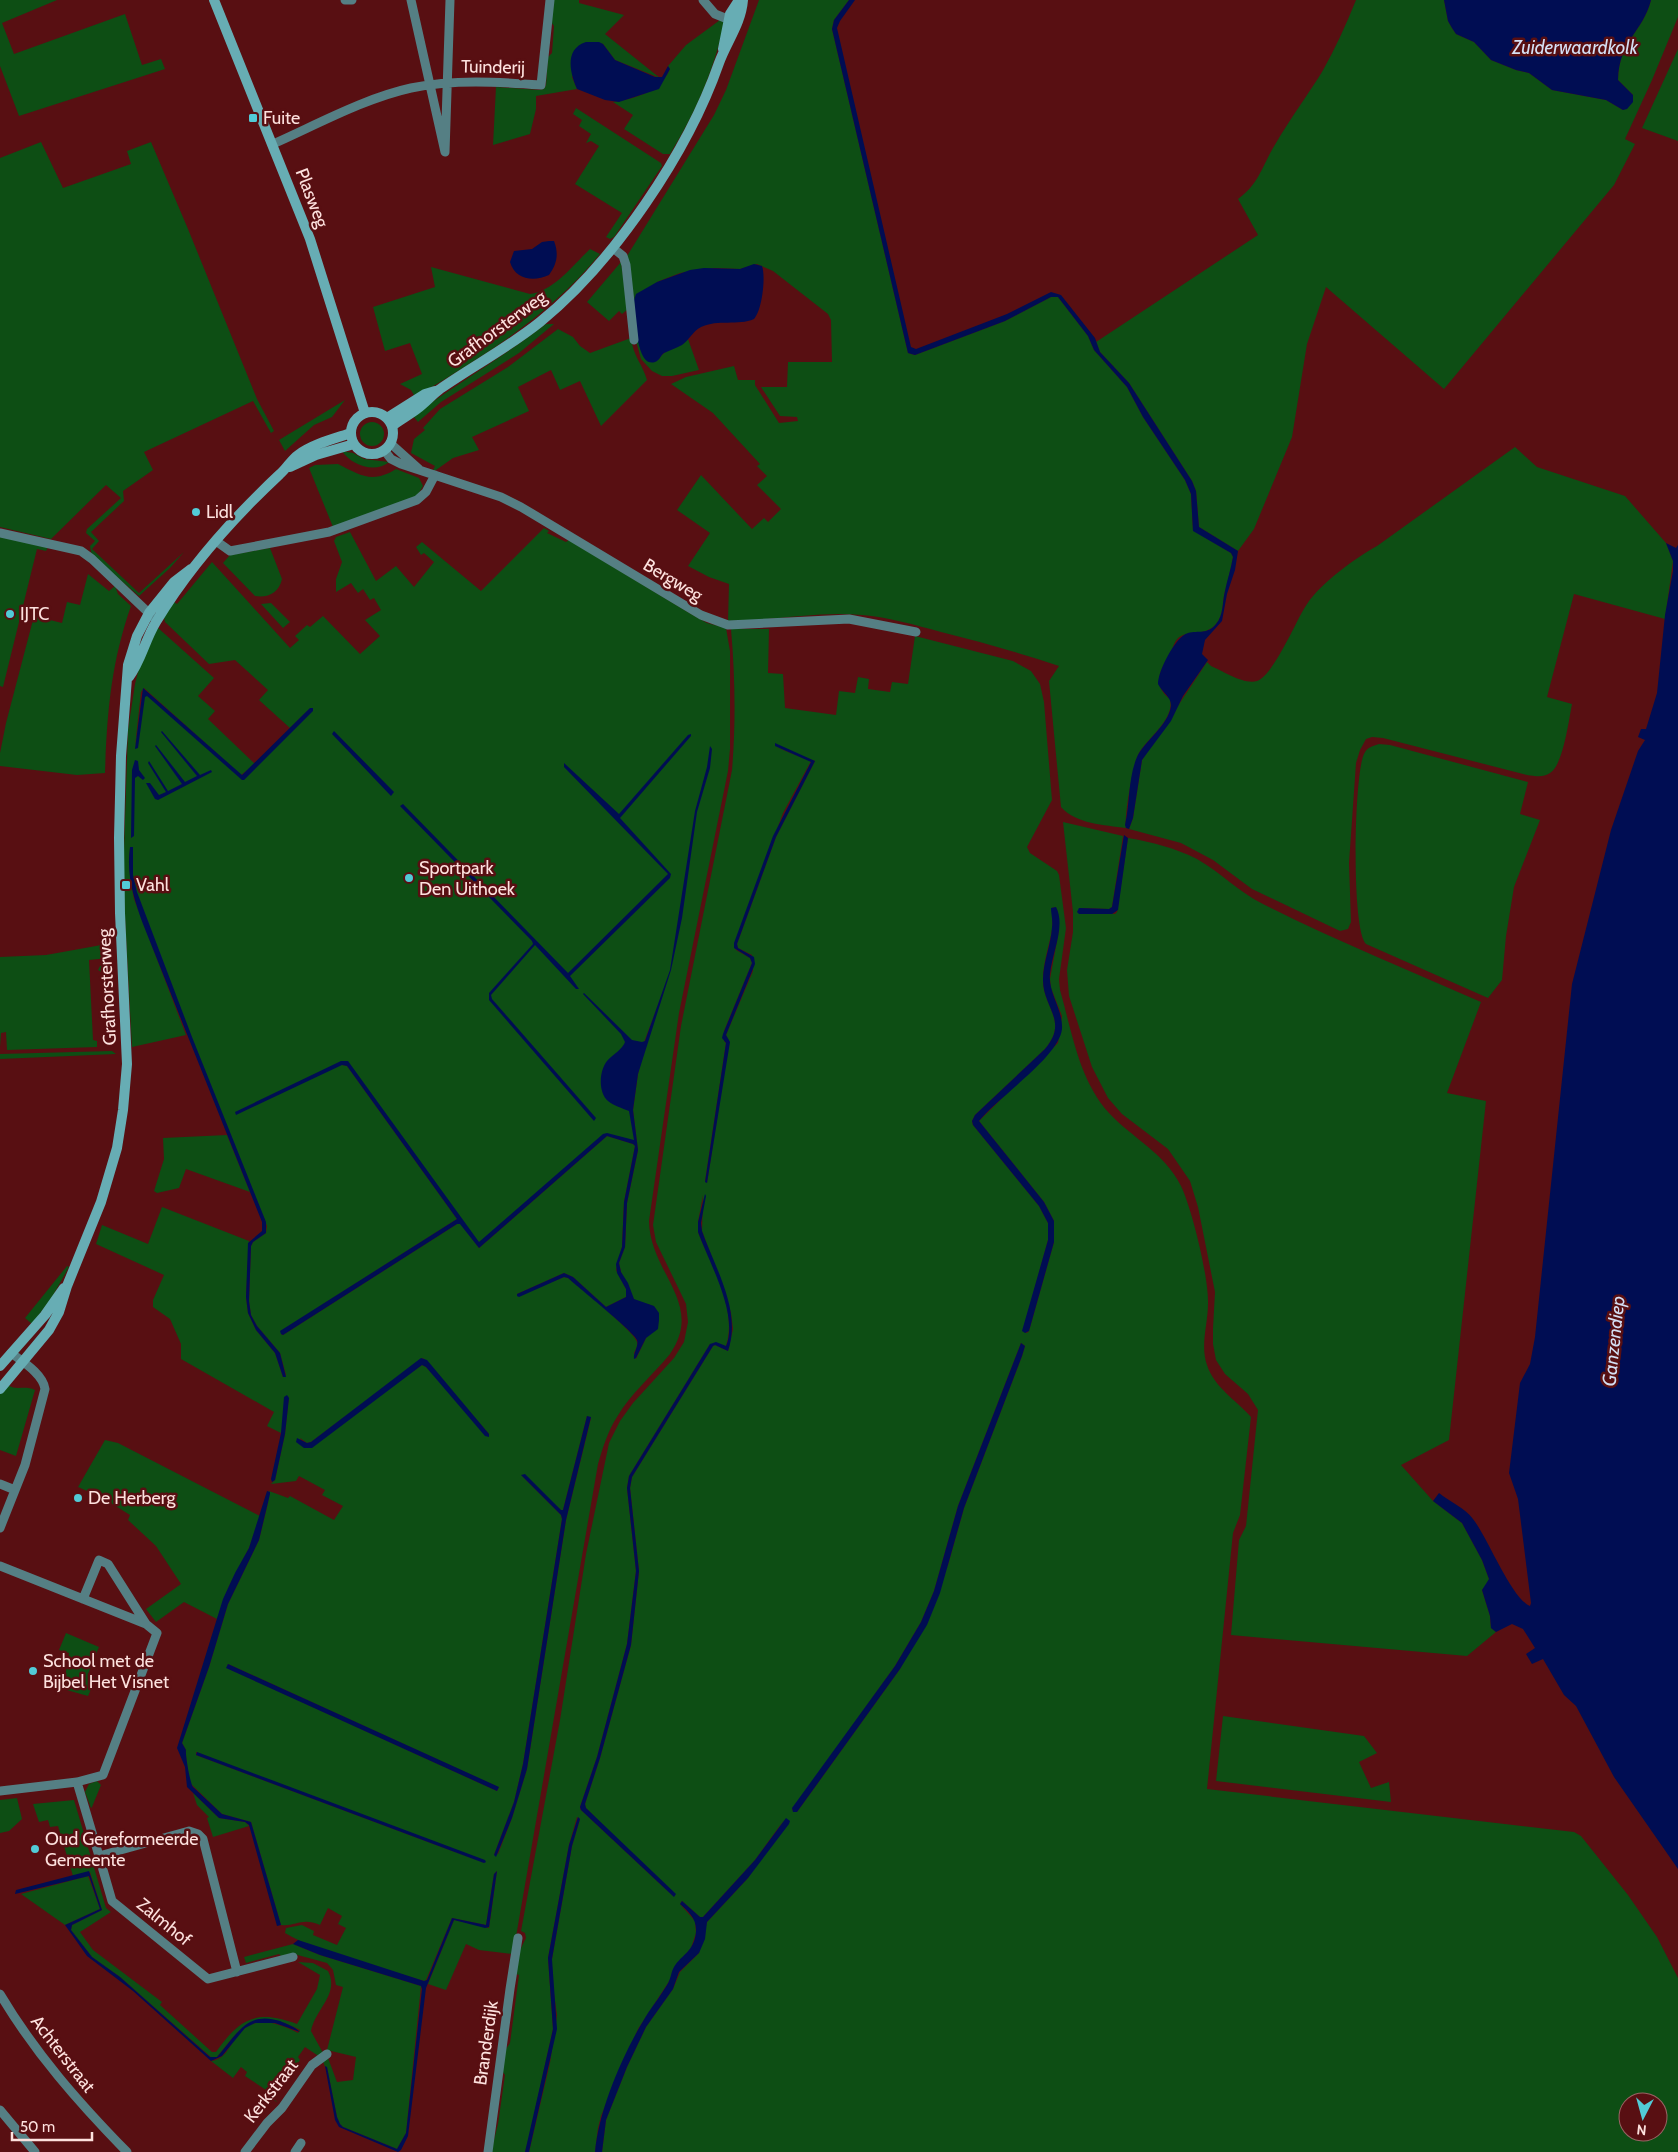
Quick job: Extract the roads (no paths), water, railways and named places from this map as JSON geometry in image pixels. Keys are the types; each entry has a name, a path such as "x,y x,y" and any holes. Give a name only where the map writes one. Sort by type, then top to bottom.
{"main road":[{"name":"Plasweg","path":"214,0 310,239 365,413"},
{"name":"Grafhorsterweg","path":"733,21 734,6 738,0"},
{"name":"Grafhorsterweg","path":"389,422 416,410 439,390 506,348 541,321 569,296 612,248 646,201 694,124 710,89 733,21 744,0"},
{"path":"365,413 379,413 389,422 393,435 387,447 370,454 361,451 354,444 351,433 353,423 365,413"},
{"name":"Grafhorsterweg","path":"129,677 136,668 157,620 191,569 216,540 293,460 305,451 351,433"},
{"name":"Grafhorsterweg","path":"286,469 316,455 354,444"},
{"name":"Grafhorsterweg","path":"0,1389 49,1330 59,1312 67,1286 101,1202 116,1148 126,1082 119,838 122,728 129,677 128,665 131,653 149,613 174,582 191,569"},
{"name":"Grafhorsterweg","path":"0,1366 67,1286"}],"street":[{"path":"346,0 352,0"},
{"name":"Tuinderij","path":"411,0 445,152 450,0"},
{"name":"Tuinderij","path":"273,144 351,108 410,89 448,83 495,82 541,85 550,0"},
{"path":"702,0 715,14 733,21"},
{"path":"612,248 624,256 634,340"},
{"name":"Bergweg","path":"387,447 395,461 408,467 501,497 521,507 702,615 717,622 728,625 840,618 916,632"},
{"path":"216,540 230,551 329,532 417,500 426,492 435,475"},
{"path":"0,533 81,551 157,620"},
{"path":"0,1528 25,1465 45,1389 44,1382 11,1353"},
{"path":"0,1484 16,1490"},
{"path":"83,1599 99,1560 108,1564 146,1624"},
{"path":"0,1566 146,1624 157,1633 103,1775 77,1782 0,1791"},
{"path":"77,1782 99,1856 189,1831 198,1834 202,1839 238,1972"},
{"name":"Zalmhof","path":"99,1856 112,1901 208,1979 293,1957"},
{"name":"Branderdijk","path":"488,2152 518,1938"},
{"name":"Achterstraat","path":"0,1994 21,2029 58,2077 83,2107 127,2152"},
{"name":"Kerkstraat","path":"245,2152 267,2123 282,2108 312,2065 327,2054"},
{"path":"0,2110 35,2152"},
{"path":"295,2152 301,2143"}],"water":[{"path":"849,0 855,0 837,28 911,347 916,349 1007,314 1051,292 1061,295 1095,338 1100,352 1129,383 1192,481 1196,491 1199,527 1238,551 1222,621 1205,640 1202,654 1208,660 1183,696 1171,721 1142,760 1133,818 1129,829 1125,825 1134,765 1141,751 1166,720 1171,706 1171,703 1158,684 1161,671 1173,647 1183,636 1192,632 1209,630 1219,620 1233,557 1231,553 1193,531 1191,494 1185,480 1143,417 1127,387 1094,350 1088,336 1058,297 1051,297 1005,321 915,355 908,353 832,29 834,20"},
{"name":"Zuiderwaardkolk","path":"1444,0 1651,0 1643,20 1622,55 1619,66 1618,80 1633,95 1633,102 1627,109 1623,110 1606,100 1552,90 1529,73 1491,60 1474,42 1456,34 1448,21"},
{"path":"586,42 599,42 603,44 615,60 655,77 662,77 668,66 670,69 659,89 619,102 605,100 577,89 574,83 571,69 572,56 574,50 579,45"},
{"path":"554,241 557,255 554,267 549,275 531,279 516,273 510,262 514,251 532,249 542,242"},
{"path":"754,264 762,266 764,278 761,302 754,319 701,327 682,345 664,353 657,361 650,362 644,358 640,349 636,326 634,300 636,294 657,282 690,270 704,268 740,269"},
{"name":"Ganzendiep","path":"1666,543 1676,548 1678,545 1678,1869 1614,1777 1576,1706 1564,1695 1543,1659 1532,1664 1526,1654 1535,1648 1523,1629 1512,1624 1496,1632 1491,1628 1490,1616 1482,1590 1489,1579 1482,1560 1462,1523 1433,1501 1439,1493 1470,1515 1515,1592 1530,1606 1518,1499 1509,1473 1520,1383 1530,1364 1535,1337 1572,984 1611,830 1638,751 1645,740 1638,737 1641,729 1646,729 1657,693 1665,615 1673,571 1673,561"},
{"path":"143,688 242,775 310,708 313,708 313,711 242,780 147,696 145,697 138,748 135,749"},
{"path":"162,731 200,775 211,770 212,772 158,800 155,799 146,783 150,783 159,795 166,792 148,763 149,761 168,791 182,784 156,745 185,782 197,776"},
{"path":"334,731 394,792 391,796 332,734"},
{"path":"691,734 620,818 671,874 670,878 570,976 579,989 576,989 535,945 491,995 492,999 596,1118 594,1121 489,1000 489,993 533,944 532,941 400,806 403,804 568,973 668,874 564,767 564,763 619,814 688,735"},
{"path":"775,743 815,761 776,837 737,944 738,948 754,957 755,964 726,1035 730,1042 707,1183 705,1182 726,1043 722,1038 752,963 750,958 734,948 734,943 773,836 811,762 775,746"},
{"path":"710,746 712,749 710,768 697,812 682,918 671,970 638,1074 633,1110 638,1150 627,1203 625,1247 619,1263 621,1272 628,1283 634,1299 654,1306 659,1313 658,1329 646,1338 634,1359 637,1340 634,1335 568,1278 564,1277 519,1297 517,1296 517,1294 564,1273 573,1277 606,1307 626,1297 626,1289 617,1273 616,1264 622,1247 624,1202 635,1146 607,1136 479,1248 460,1224 457,1224 283,1335 281,1334 280,1331 457,1219 347,1066 342,1065 236,1115 235,1112 341,1061 348,1061 479,1242 603,1134 607,1133 634,1140 629,1111 615,1106 608,1101 601,1087 604,1065 625,1042 621,1034 583,994 632,1040 645,1041 670,970 695,811 707,767"},
{"path":"135,760 138,761 139,770 145,778 143,780 138,776 135,778 134,836 131,838 132,770"},
{"path":"1124,835 1128,838 1118,910 1112,914 1079,914 1077,912 1079,908 1109,909 1112,907"},
{"path":"130,847 133,847 133,875 137,892 192,1037 266,1222 266,1233 253,1242 251,1246 249,1301 251,1315 257,1326 280,1353 286,1377 283,1377 275,1353 256,1330 248,1313 246,1297 248,1243 262,1231 262,1222 143,924 130,877"},
{"path":"1056,907 1060,923 1058,940 1051,966 1050,981 1062,1022 1062,1029 1058,1040 1050,1052 979,1121 1044,1202 1054,1221 1054,1242 1029,1331 1025,1333 1022,1331 1048,1240 1048,1223 1039,1206 973,1125 972,1121 975,1115 1045,1049 1052,1039 1055,1022 1044,990 1043,980 1051,934 1051,908"},
{"path":"705,1194 701,1223 702,1231 725,1290 732,1321 731,1336 728,1351 715,1345 713,1346 632,1477 630,1488 639,1571 631,1645 600,1758 585,1804 586,1808 676,1894 674,1897 580,1807 597,1757 627,1644 636,1571 627,1488 629,1476 710,1344 716,1342 726,1346 729,1333 726,1304 698,1232 698,1222"},
{"path":"1021,1343 1025,1346 1022,1356 964,1508 940,1593 927,1625 900,1669 797,1812 793,1812 792,1808 895,1666 921,1622 934,1591 958,1506"},
{"path":"421,1358 427,1360 489,1434 489,1437 485,1436 426,1367 422,1365 312,1448 304,1448 296,1442 297,1438 307,1443 311,1442"},
{"path":"287,1395 289,1398 285,1434 275,1480 272,1482 271,1479 281,1433 284,1397"},
{"path":"587,1416 591,1417 566,1520 527,1769 512,1818 496,1857 494,1855 514,1802 523,1764 562,1519 561,1515 521,1475 525,1474 563,1510"},
{"path":"267,1491 270,1494 259,1540 228,1604 209,1667 182,1743 186,1750 190,1780 193,1787 222,1814 251,1822 281,1925 277,1926 249,1825 245,1822 219,1818 187,1787 185,1767 177,1748 223,1599 249,1548"},
{"path":"228,1664 499,1787 497,1791 226,1668"},
{"path":"197,1752 485,1860 486,1862 484,1863 196,1755"},
{"path":"578,1817 580,1819 572,1846 552,1959 557,2029 529,2152 525,2152 553,2029 548,1958 569,1845"},
{"path":"786,1818 790,1821 789,1824 748,1878 707,1922 705,1939 699,1953 679,1972 673,1989 646,2027 627,2067 606,2120 602,2152 595,2152 597,2135 607,2099 622,2062 639,2028 668,1983 674,1967 695,1939 696,1927 694,1920 680,1904 682,1901 700,1917 703,1917 755,1860"},
{"path":"89,1871 102,1910 72,1925 71,1930 92,1957 120,1977 210,2057 217,2057 236,2033 250,2022 258,2019 280,2021 300,2032 275,2023 255,2023 245,2028 222,2056 211,2061 133,1991 87,1956 65,1925 100,1909 89,1876 15,1894 16,1890"},
{"path":"497,1871 489,1927 485,1928 454,1920 426,1988 408,2136 401,2150 398,2152 339,2127 335,2120 325,2066 327,2067 340,2124 343,2127 397,2149 406,2133 422,1989 421,1986 320,1955 293,1944 298,1940 424,1981 427,1980 452,1918 486,1925 494,1874"}],"place":[{"name":"Fuite","path":"253,118"},
{"name":"Lidl","path":"196,512"},
{"name":"IJTC","path":"10,614"},
{"name":"Sportpark Den Uithoek","path":"409,878"},
{"name":"Vahl","path":"126,885"},
{"name":"De Herberg","path":"78,1498"},
{"name":"School met de Bijbel Het Visnet","path":"33,1671"},
{"name":"Oud Gereformeerde Gemeente","path":"35,1849"}]}
